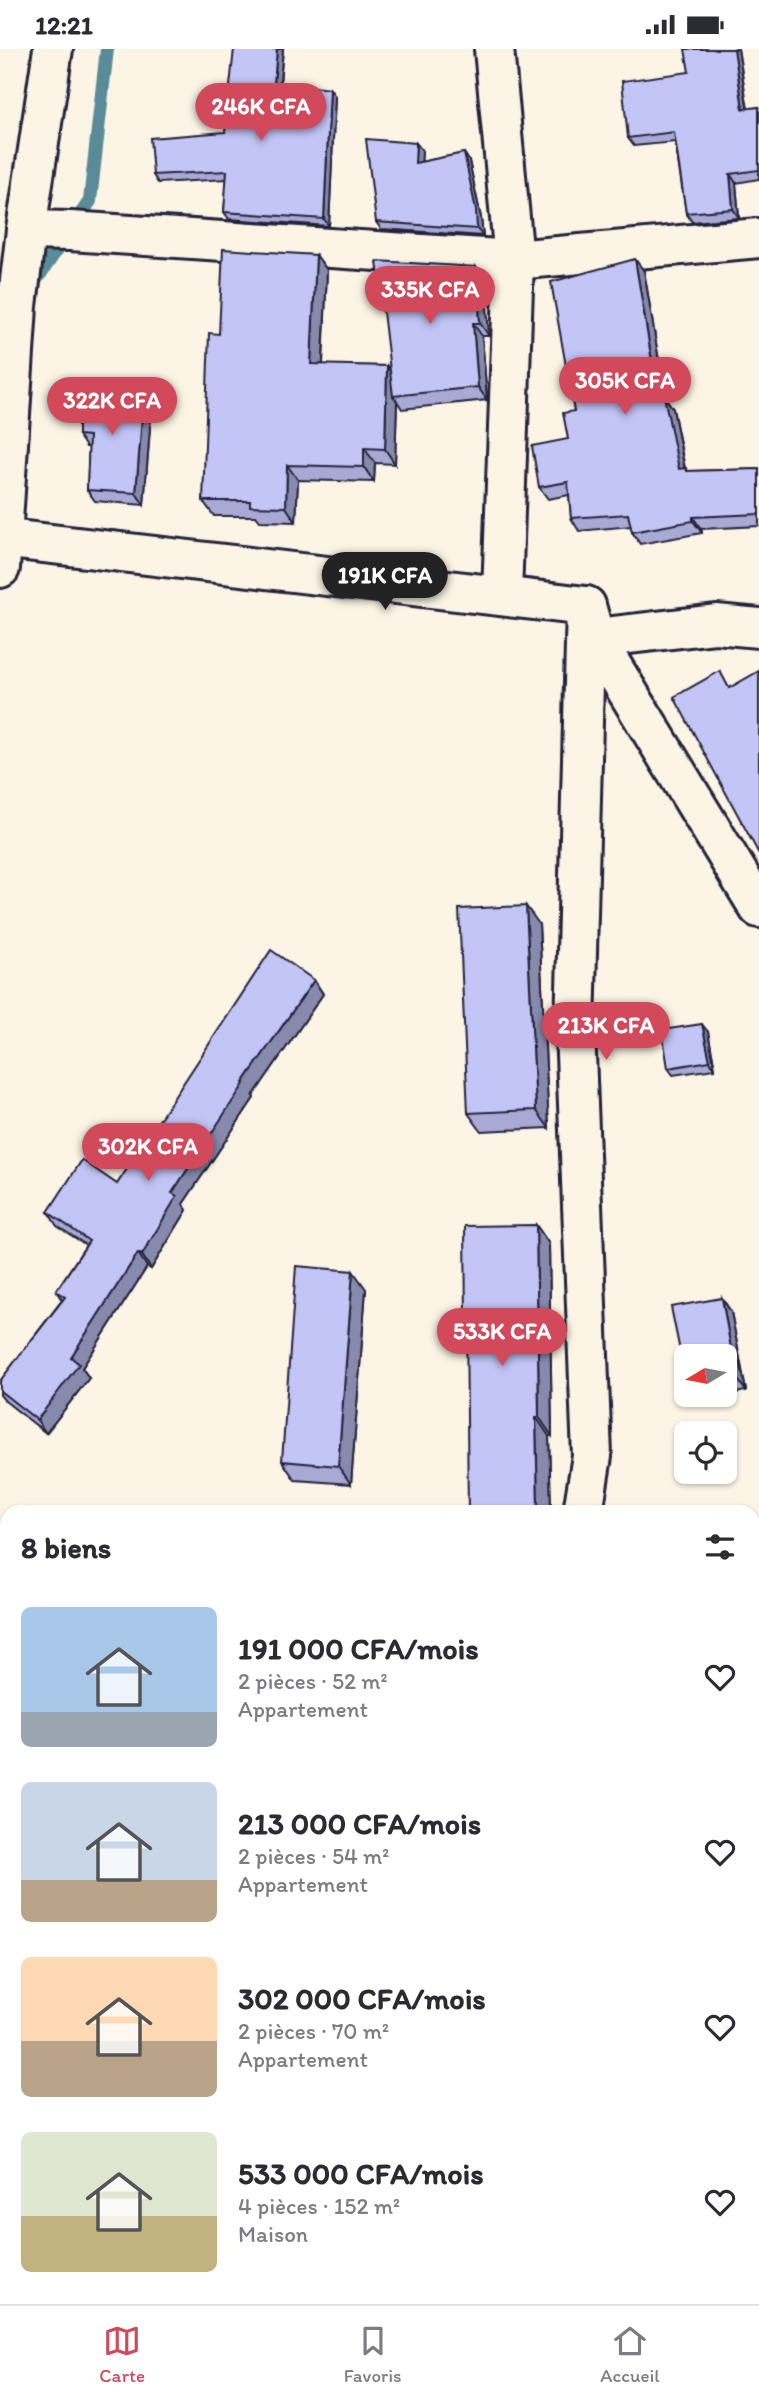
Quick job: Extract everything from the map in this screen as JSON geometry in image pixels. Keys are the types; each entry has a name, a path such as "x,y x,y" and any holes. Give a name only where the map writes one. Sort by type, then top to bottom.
{"street":[{"path":"53,49 26,230 10,290 1,548 502,596 590,622 716,624 759,628"},
{"path":"494,49 514,260 502,596"},
{"path":"26,230 514,260 759,238"},
{"path":"590,622 759,908"},
{"path":"584,1505 592,1457 575,1029 590,622"}],"building":[{"path":"234,49 277,49 274,83 330,89 324,219 224,212 227,171 153,175 150,138 225,132"},
{"path":"685,49 734,49 743,109 759,107 759,170 730,174 733,209 686,213 674,132 628,138 622,81 689,72"},
{"path":"366,139 416,143 415,163 464,153 476,210 477,229 376,222"},
{"path":"223,249 316,255 311,364 387,366 385,449 364,448 364,467 287,465 286,507 250,506 250,501 203,501 209,333 219,334"},
{"path":"635,259 658,398 664,396 679,469 759,469 759,514 693,517 693,521 632,532 628,514 571,518 568,482 539,487 532,446 568,439 563,413 574,411 551,282"},
{"path":"377,261 476,267 480,323 473,323 478,387 393,396"},
{"path":"78,389 144,390 136,493 87,490 89,436 78,435"},
{"path":"720,671 729,688 759,671 759,854 674,697"},
{"path":"526,906 536,1110 468,1113 459,909"},
{"path":"271,950 314,980 172,1193 177,1196 142,1255 138,1253 71,1357 79,1364 37,1420 0,1391 0,1381 65,1297 56,1291 89,1241 48,1212 82,1160 117,1184"},
{"path":"702,1024 710,1061 668,1068 662,1030"},
{"path":"536,1225 538,1505 468,1505 465,1226"},
{"path":"296,1266 353,1271 338,1466 282,1461"},
{"path":"722,1298 730,1344 678,1344 671,1307"}],"waterway":[{"path":"31,287 90,201 107,49"}]}
